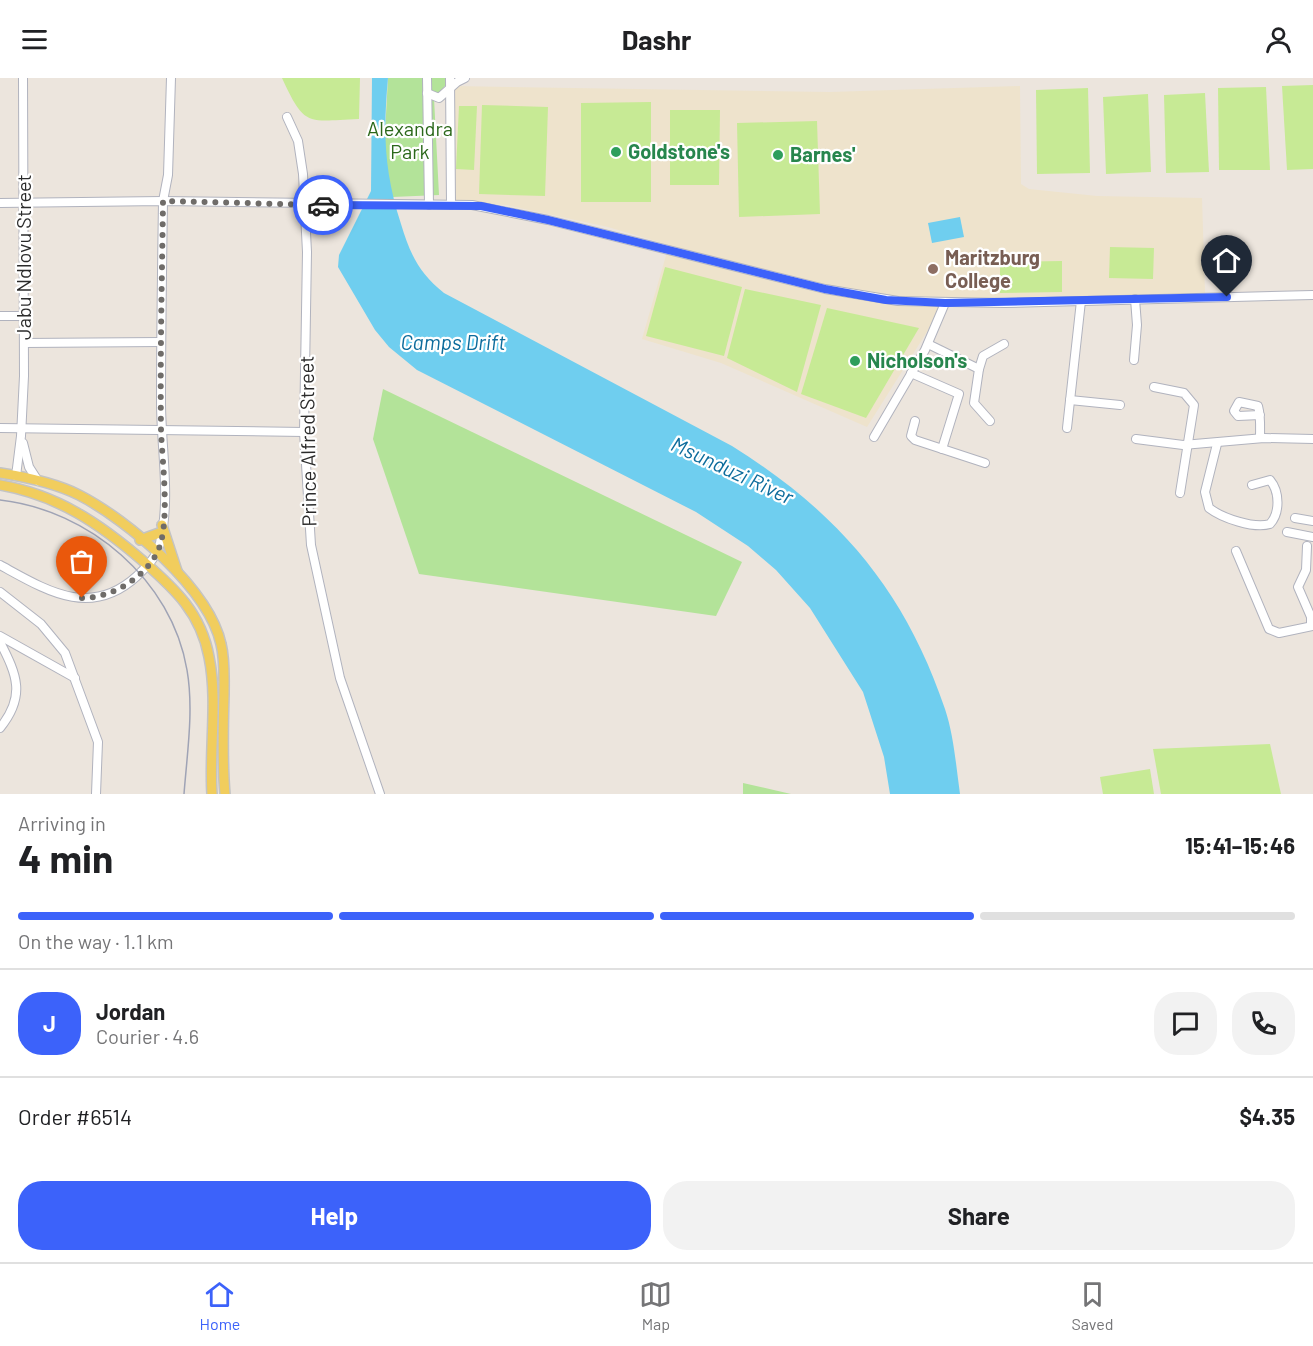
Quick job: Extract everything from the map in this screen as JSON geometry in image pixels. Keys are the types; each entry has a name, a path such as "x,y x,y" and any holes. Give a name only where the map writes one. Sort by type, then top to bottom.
{"main road":[{"path":"0,473 38,481 80,496 156,554 181,578 210,614 222,646 225,794"},
{"path":"0,485 33,492 80,513 111,534 148,565 189,606 206,641 211,671 212,794"},
{"path":"140,540 162,528 181,578"}],"street":[{"name":"Jabu Ndlovu Street","path":"16,476 22,432 25,316 23,78"},
{"path":"0,565 48,591 82,598 100,596 121,588 148,565 156,554 162,528 164,483 161,430 163,201 168,175 171,78"},
{"path":"450,78 451,205"},
{"path":"427,93 439,98 465,78"},
{"path":"428,79 429,205"},
{"name":"Prince Alfred Street","path":"287,117 302,158 307,252 304,432 311,545 340,678 380,794"},
{"path":"0,203 163,201 481,206 548,220 850,294 886,300 945,303 1313,295"},
{"path":"1134,360 1137,325 1135,299"},
{"path":"1067,428 1081,301"},
{"path":"874,437 928,344 945,303"},
{"path":"0,316 25,316"},
{"path":"24,343 161,342"},
{"path":"928,344 979,369"},
{"path":"990,421 974,403 979,369 983,356 1004,344"},
{"path":"911,373 958,394 942,449"},
{"path":"1154,387 1184,393 1191,398 1194,409 1180,493"},
{"path":"1070,400 1120,405"},
{"path":"1260,415 1260,438"},
{"path":"915,421 912,438 985,463"},
{"path":"0,428 22,432 161,430 304,432"},
{"name":"Jabu Ndlovu Street","path":"22,432 29,467 38,481"},
{"path":"1136,439 1188,445 1217,444 1260,438 1313,439"},
{"path":"1217,444 1205,492 1209,508 1226,517 1260,525 1270,524 1277,508 1274,485 1270,480 1252,485"},
{"path":"1295,518 1313,521"},
{"path":"1287,532 1313,537"},
{"path":"1236,551 1269,629 1279,633 1312,626 1311,617 1298,587 1306,570 1307,546"},
{"path":"0,592 55,638 75,678 98,742 96,794"},
{"path":"0,636 75,678"},
{"path":"0,642 14,669 17,690 11,711 0,728"}],"shaded area":[{"name":"Maritzburg College","path":"453,86 830,92 1020,86 1021,184 1029,189 1097,196 1202,198 1205,293 947,300 867,427 721,363 642,339 669,245 608,227 506,205 454,201"}],"green space":[{"path":"282,78 360,78 359,119 318,120 310,118 296,106"},
{"name":"Alexandra Park","path":"388,78 452,78 434,98 439,195 392,197 384,151"},
{"path":"1313,85 1313,169 1287,170 1282,86"},
{"path":"1266,87 1270,170 1219,170 1218,88"},
{"path":"1088,88 1090,173 1037,174 1036,90"},
{"path":"1205,93 1209,172 1166,173 1164,95"},
{"path":"1148,94 1151,172 1106,174 1103,97"},
{"name":"Goldstone's","path":"651,102 651,202 581,202 581,103"},
{"path":"482,105 548,107 545,196 479,194"},
{"path":"459,106 477,106 474,170 456,169"},
{"path":"670,110 720,110 719,185 670,185"},
{"name":"Barnes'","path":"817,121 820,214 739,217 737,123"},
{"path":"1110,247 1154,248 1153,279 1109,278"},
{"path":"1062,261 1062,292 1000,293 1000,262"},
{"path":"665,267 742,287 724,356 646,336"},
{"path":"745,289 821,305 797,392 727,358"},
{"name":"Nicholson's","path":"827,308 919,328 866,418 801,394"},
{"path":"383,389 742,562 716,616 419,574 373,439"},
{"path":"1270,744 1281,794 1161,794 1153,749"},
{"path":"1150,769 1154,794 1103,794 1100,777"},
{"path":"743,783 791,794 743,794"}],"water":[{"name":"Camps Drift","path":"372,78 388,78 385,134 391,187 408,245 416,262 428,278 444,293 732,446 770,471 835,527 888,591 910,627 929,666 948,719 960,794 890,794 884,757 863,692 810,608 776,570 748,546 696,512 417,370 389,347 375,330 338,267 339,255 371,191"},
{"path":"960,217 964,237 932,243 928,223"}],"railway":[{"path":"0,500 33,506 65,518 94,534 121,555 145,579 164,607 178,637 189,685 189,732 184,794"}],"way so far":[{"path":"82,598 100,596 130,582 148,565 161,541 164,502 161,430 163,201 323,205"}],"place":[{"name":"Goldstone's","path":"616,152"},
{"name":"Barnes'","path":"778,155"},
{"name":"Maritzburg College","path":"933,269"},
{"name":"Nicholson's","path":"855,361"}],"route":[{"path":"323,205 481,206 548,220 825,289 886,300 921,303 1005,303 1227,297"}],"water label":[{"name":"Msunduzi River","path":"732,471"}]}
